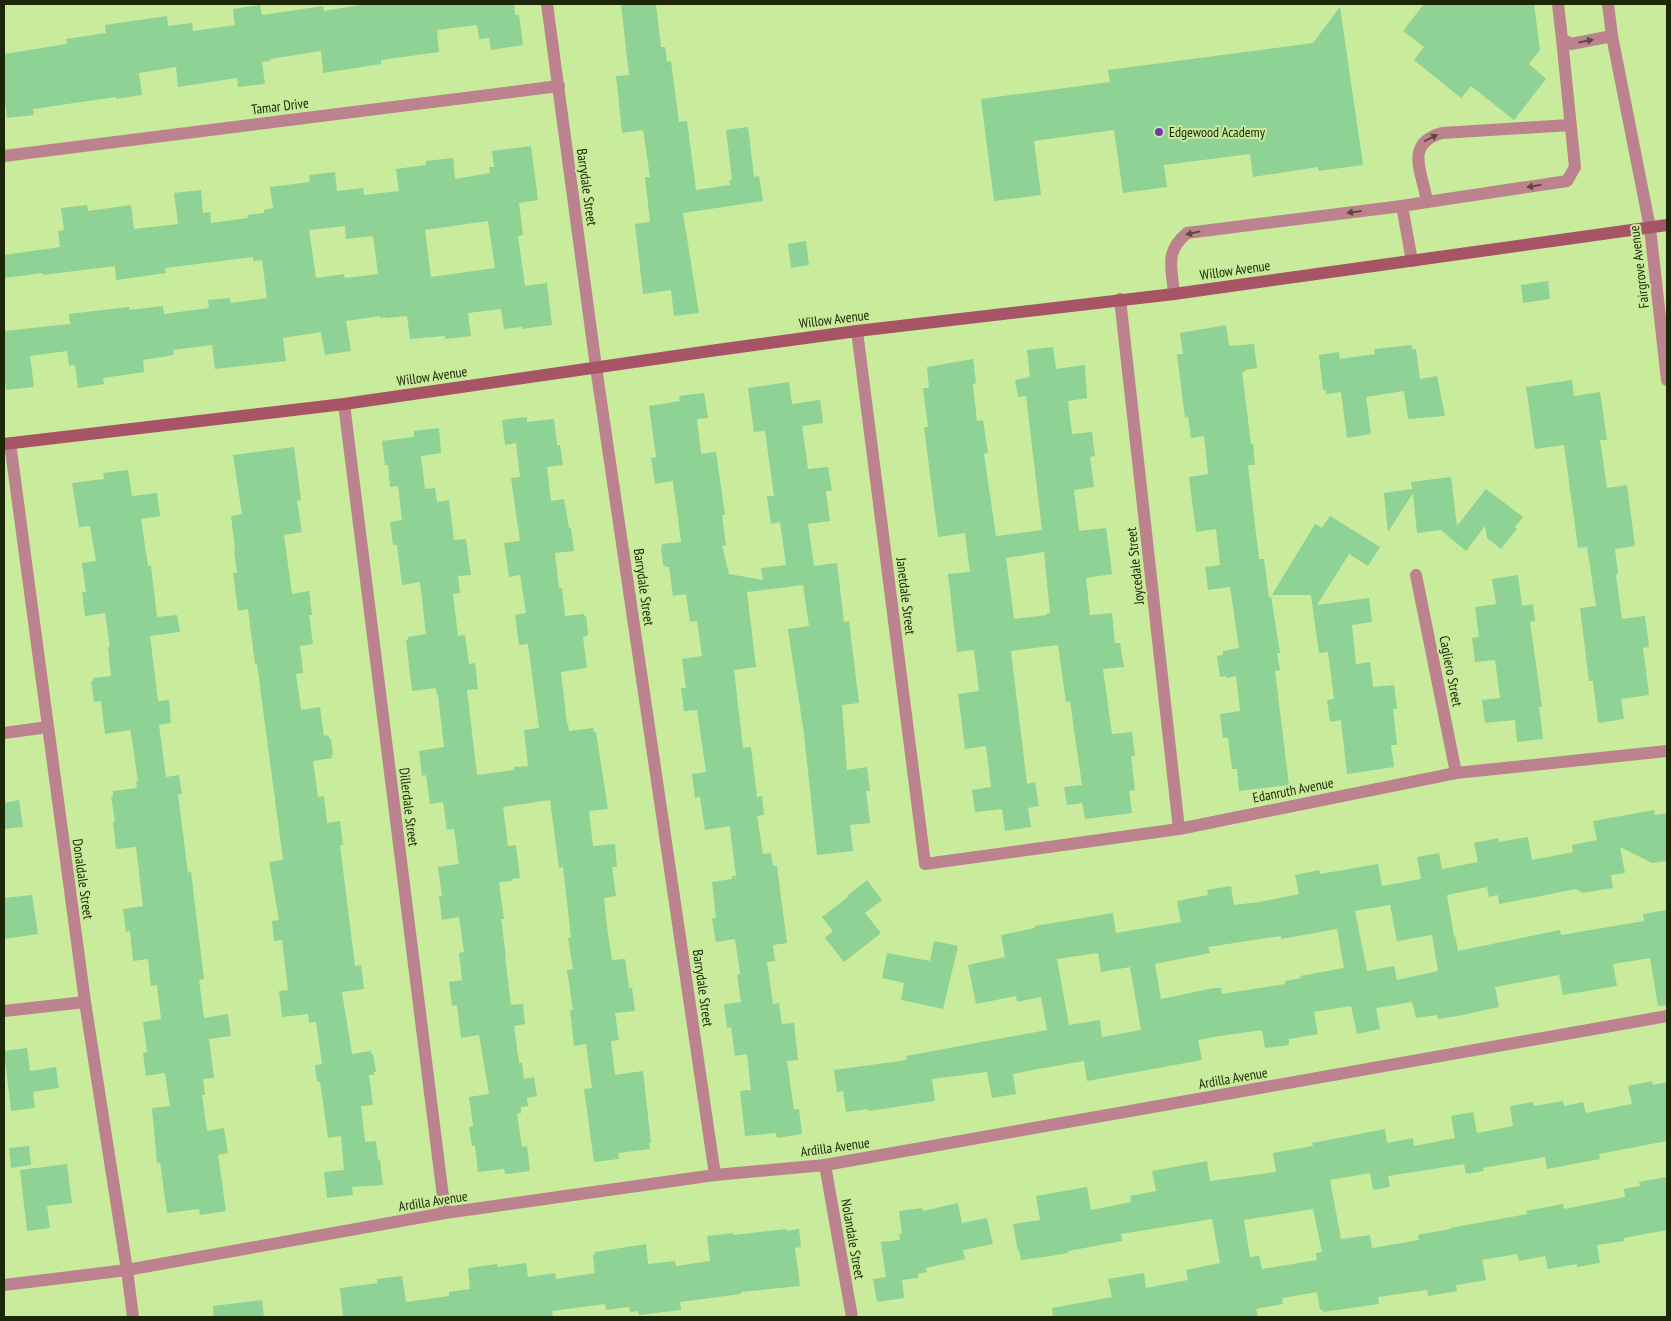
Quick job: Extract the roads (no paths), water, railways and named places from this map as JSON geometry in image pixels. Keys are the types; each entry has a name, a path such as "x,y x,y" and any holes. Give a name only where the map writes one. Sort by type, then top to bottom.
{"street":[{"name":"Barrydale Street","path":"547,4 596,367 715,1175"},
{"path":"1174,294 1171,254 1177,242 1187,233 1402,206 1567,181 1575,167 1558,4"},
{"name":"Fairgrove Avenue","path":"1608,4 1612,36 1650,228 1667,380"},
{"path":"1562,39 1571,44 1612,36"},
{"name":"Tamar Drive","path":"4,156 559,86"},
{"path":"1427,202 1418,156 1420,145 1429,137 1442,133 1570,125"},
{"path":"1402,206 1412,261"},
{"name":"Willow Avenue","path":"7,443 344,404 857,331 1174,294 1667,225"},
{"name":"Joycedale Street","path":"1120,300 1178,829"},
{"name":"Janetdale Street","path":"857,331 925,864"},
{"name":"Dillerdale Street","path":"344,404 445,1213"},
{"name":"Donaldale Street","path":"7,443 48,727 84,1002 133,1317"},
{"name":"Cagliero Street","path":"1416,575 1456,773"},
{"path":"4,733 48,727"},
{"name":"Edanruth Avenue","path":"925,864 1178,829 1456,773 1667,750"},
{"path":"4,1011 84,1002"},
{"name":"Ardilla Avenue","path":"4,1285 127,1270 445,1213 715,1175 825,1166 1667,1016"},
{"name":"Nolandale Street","path":"825,1166 852,1317"}],"place":[{"name":"Edgewood Academy","path":"1159,132"}]}
